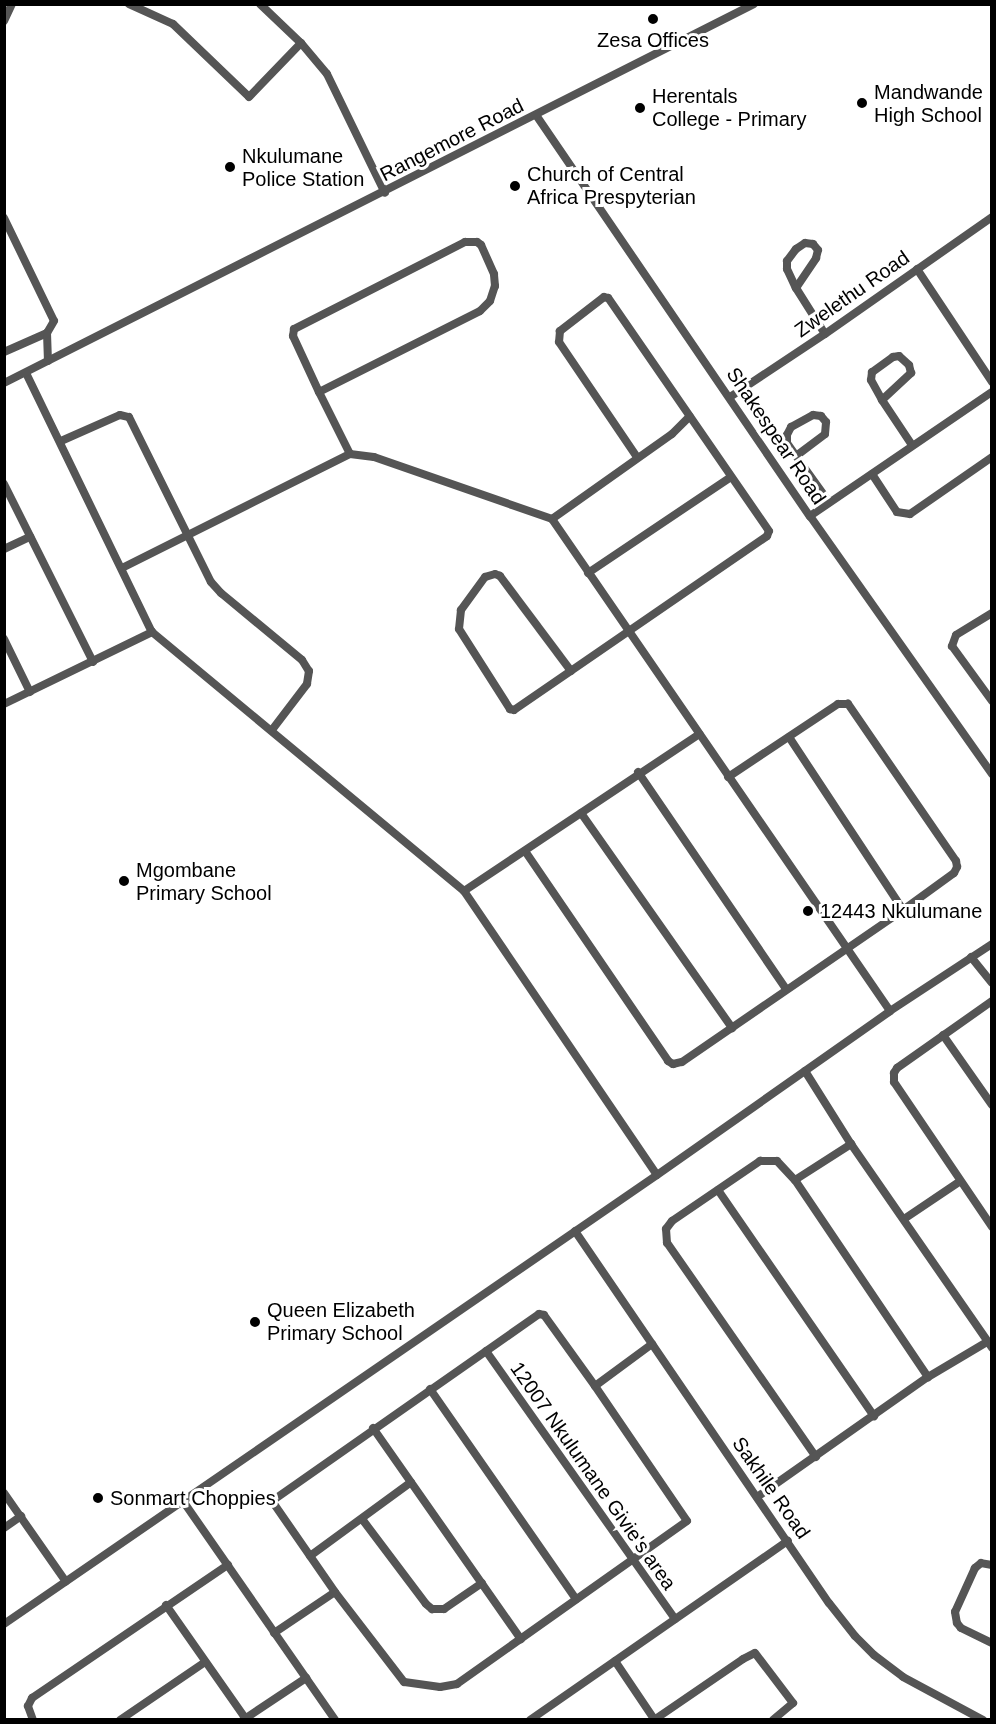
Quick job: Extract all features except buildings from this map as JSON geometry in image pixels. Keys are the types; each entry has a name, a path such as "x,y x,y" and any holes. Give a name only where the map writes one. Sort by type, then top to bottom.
{"street":[{"path":"4,21 12,4"},
{"path":"129,4 173,24 249,97 301,43"},
{"path":"261,4 301,43 327,74 385,193"},
{"name":"Rangemore Road","path":"4,383 385,193 754,4"},
{"name":"Shakespear Road","path":"536,116 810,516 992,774"},
{"name":"Zwelethu Road","path":"730,397 825,334 992,217"},
{"path":"4,218 7,230 54,318 54,325 47,333 4,351"},
{"path":"319,393 480,311 490,301 495,286 494,274 481,245 477,242 465,242 294,329 293,336 319,393 350,454"},
{"path":"796,288 816,258 818,250 813,244 801,245 787,261 787,270 796,288 825,334"},
{"path":"917,269 992,382"},
{"path":"571,671 500,576 495,574 485,578 461,610 459,629 510,709 517,709 767,536 768,527 608,298 601,297 560,331 559,342 637,457"},
{"path":"47,333 48,361"},
{"path":"882,400 910,373 909,366 899,356 893,357 873,372 871,380 882,400 912,445"},
{"path":"26,373 152,632 464,891 657,1175"},
{"path":"810,516 992,392"},
{"path":"61,441 120,415 126,415 216,589 302,660 309,671 307,684 272,730"},
{"path":"796,456 825,434 826,422 821,416 813,415 791,427 787,435 788,443 796,456 829,502"},
{"path":"552,519 672,434 690,416"},
{"path":"122,568 350,454 374,457 552,519 890,1011"},
{"path":"872,474 897,512 910,514 992,457"},
{"path":"588,573 731,477"},
{"path":"4,484 93,662"},
{"path":"4,549 30,537"},
{"path":"992,613 956,635 952,646 992,701"},
{"path":"4,704 152,632"},
{"path":"4,639 30,692"},
{"path":"525,851 668,1061 673,1064 682,1062 954,873 956,861 848,705 838,704 728,777"},
{"path":"464,891 638,772 699,734"},
{"path":"789,737 903,910"},
{"path":"638,772 786,989"},
{"path":"581,813 732,1028"},
{"path":"4,1624 657,1175 890,1011 992,944"},
{"path":"971,957 992,983"},
{"path":"992,1001 897,1068 894,1082 959,1182 992,1227"},
{"path":"943,1035 992,1105"},
{"path":"757,1497 928,1377 989,1345 851,1144 805,1071"},
{"path":"795,1180 851,1144"},
{"path":"816,1457 667,1243 666,1229 672,1221 767,1159 777,1161 795,1180 928,1377"},
{"path":"904,1219 959,1182"},
{"path":"718,1190 874,1416"},
{"name":"Sakhile Road","path":"575,1231 829,1603 874,1655 903,1677 983,1719"},
{"path":"542,1314 687,1519 686,1524 457,1684 440,1687 413,1685 398,1678 273,1506 273,1499 486,1351 536,1315 542,1314"},
{"path":"595,1386 652,1344"},
{"name":"12007 Nkulumane Givie's area","path":"486,1351 675,1619"},
{"path":"430,1389 576,1599"},
{"path":"374,1428 521,1639"},
{"path":"310,1557 411,1482"},
{"path":"4,1493 66,1582"},
{"path":"183,1502 335,1719"},
{"path":"4,1528 21,1516"},
{"path":"362,1519 432,1609 444,1609 482,1583"},
{"path":"530,1719 788,1541"},
{"path":"992,1565 981,1563 975,1568 955,1612 957,1623 961,1628 992,1643"},
{"path":"33,1719 28,1706 32,1698 228,1565"},
{"path":"274,1633 335,1592"},
{"path":"166,1605 244,1719 306,1678"},
{"path":"615,1661 654,1719 755,1653 793,1703 773,1719"},
{"path":"120,1719 205,1662"}],"place":[{"name":"Zesa Offices","path":"653,19"},
{"name":"Mandwande High School","path":"862,103"},
{"name":"Herentals College - Primary","path":"640,108"},
{"name":"Nkulumane Police Station","path":"230,167"},
{"name":"Church of Central Africa Prespyterian","path":"515,186"},
{"name":"Mgombane Primary School","path":"124,881"},
{"name":"12443 Nkulumane","path":"808,911"},
{"name":"Queen Elizabeth Primary School","path":"255,1322"},
{"name":"Sonmart Choppies","path":"98,1498"}]}
